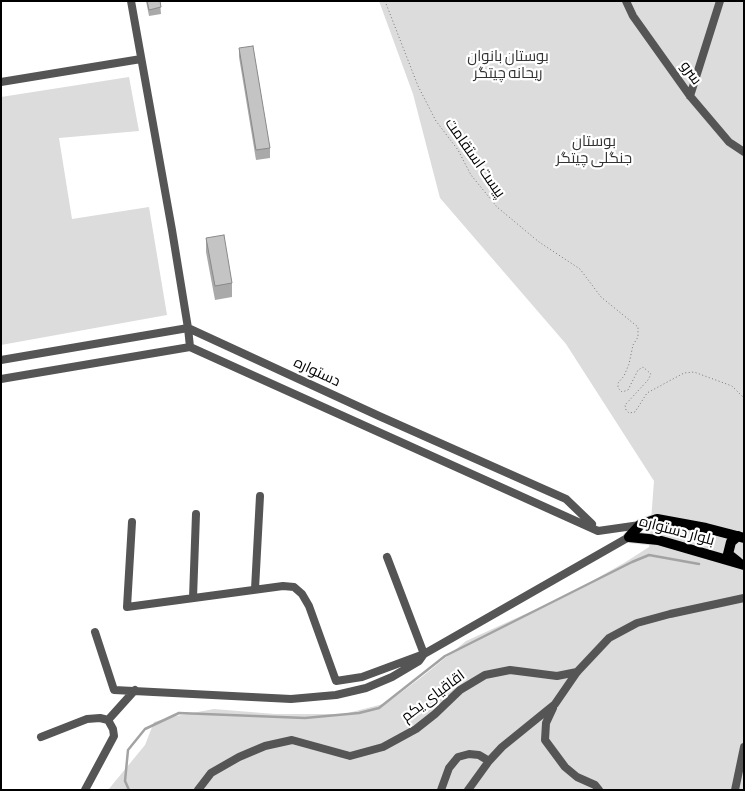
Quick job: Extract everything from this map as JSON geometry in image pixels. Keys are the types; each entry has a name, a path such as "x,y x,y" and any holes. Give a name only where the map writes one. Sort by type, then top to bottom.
{"main road":[{"name":"بلوار دستواره","path":"629,537 640,526 657,519 741,537"},
{"name":"بلوار دستواره","path":"629,537 658,540 742,565"},
{"path":"741,537 731,542 728,554 742,565"}],"street":[{"path":"131,1 190,347"},
{"name":"سرو","path":"626,1 633,16 690,96 729,142 744,152"},
{"path":"690,96 720,1"},
{"path":"1,82 141,59"},
{"path":"1,360 188,328"},
{"name":"دستواره","path":"188,328 566,499 598,531"},
{"path":"1,379 190,347 598,531 640,526"},
{"path":"255,589 260,496"},
{"path":"192,598 196,514"},
{"path":"132,522 127,607 255,589 283,586 294,587 302,594 309,606 336,681 362,677 424,654 629,537"},
{"path":"387,557 424,654"},
{"path":"599,790 594,785 577,777 565,767 545,740 546,723 555,704 577,672 609,638 637,623 744,598"},
{"path":"95,632 114,690 291,699 336,695 366,688 392,676 419,661 424,654"},
{"name":"اقاقیای یکم","path":"198,790 211,774 239,757 264,746 292,740 350,756 383,747 416,729 460,690 485,675 510,670 557,676 577,672"},
{"path":"108,720 136,690"},
{"path":"468,790 489,761 502,747 555,704"},
{"path":"40,737 87,719 100,718 108,720 113,729 114,736 84,790"},
{"path":"735,790 744,747"},
{"path":"441,790 449,768 458,758 469,754 479,755 489,761"}],"path":[{"name":"پیست استقامت","path":"385,1 418,86 436,121 458,150 471,176 497,207 538,242 580,269 601,297 638,327 638,337 633,345 624,376 618,383 618,388 622,392 628,390 638,370 644,367 650,374 648,380 625,405 626,410 629,413 635,412 647,393 684,372 694,372 732,386 744,398"}],"green space":[{"name":"بوستان جنگلی چیتگر","path":"379,1 744,1 744,790 108,790 145,745 154,722 214,709 275,714 344,714 387,703 466,641 567,595 649,547 654,481 566,344 440,198 413,94"},
{"path":"129,77 139,131 59,138 72,219 149,207 167,315 1,345 1,97"}],"building":[{"path":"147,1 160,1 161,7 149,10"},
{"path":"253,46 270,148 256,150 239,48"},
{"path":"224,235 232,283 215,286 206,238"}],"waterway":[{"path":"129,790 125,781 128,750 145,729 179,713 305,718 359,713 379,708 445,656 632,562 649,555 699,564"}],"park label":[{"name":"بوستان بانوان ریحانه چیتگر","path":"508,64"}]}
